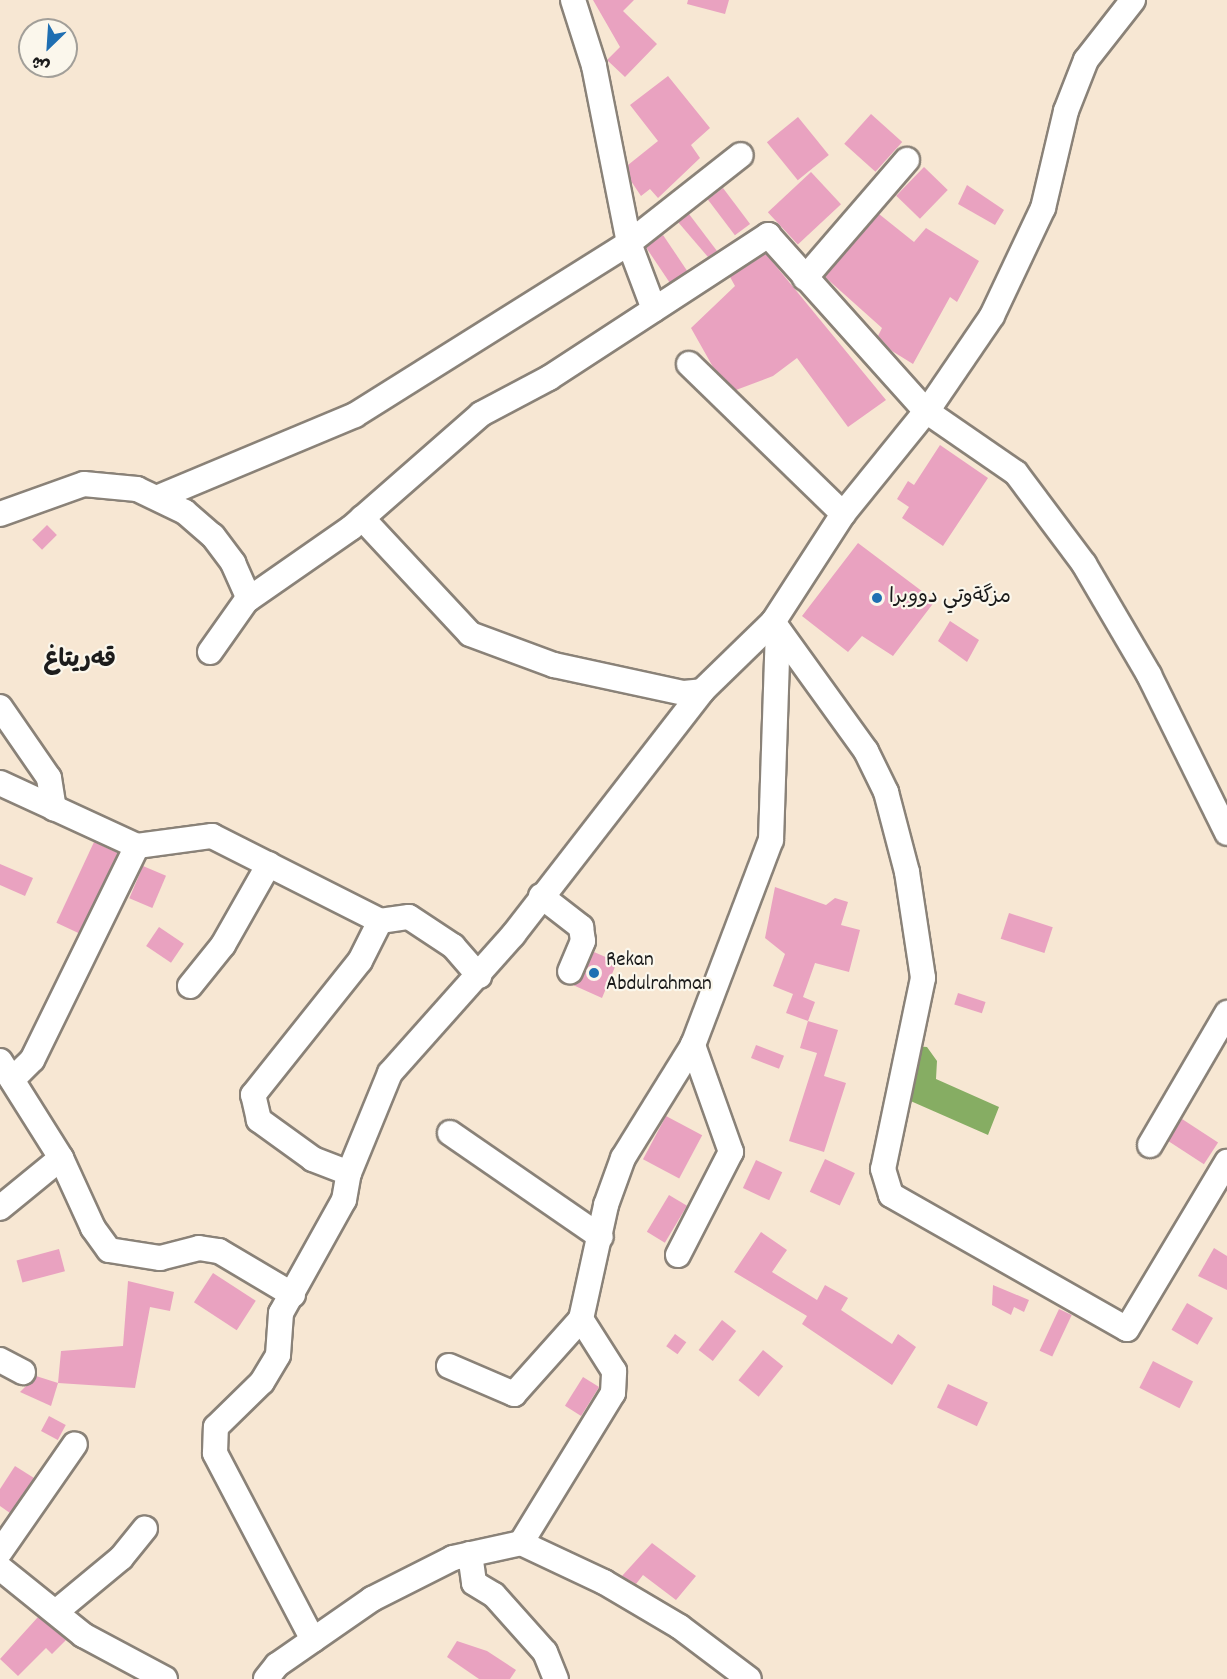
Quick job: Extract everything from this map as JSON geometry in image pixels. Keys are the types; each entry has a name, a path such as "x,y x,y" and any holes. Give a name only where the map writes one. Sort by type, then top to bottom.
{"street":[{"path":"573,0 594,66 629,243 654,309"},
{"path":"313,1640 215,1453 213,1440 216,1427 262,1382 278,1355 281,1313 344,1200 350,1173 390,1073 440,1011 479,976 702,691 775,626 843,514 926,411 992,315 1043,208 1066,111 1086,60 1133,0"},
{"path":"159,497 355,415 629,243 741,155"},
{"path":"805,278 907,160"},
{"path":"210,652 249,599 362,518 482,414 654,309 768,235 926,411 1016,473 1084,564 1149,675 1227,833"},
{"path":"689,364 843,514"},
{"path":"0,514 84,484 111,483 159,497 213,536 233,562 249,599"},
{"path":"362,518 470,634 554,665 684,693 702,691"},
{"path":"449,1366 514,1394 581,1319 623,1158 693,1045 771,840 775,626"},
{"path":"775,626 866,751 885,792 907,872 923,978 883,1169 891,1195 1127,1329 1227,1161"},
{"path":"0,707 49,778 54,809"},
{"path":"0,783 137,846 212,836 380,921 409,917 453,946 479,976"},
{"path":"137,846 32,1060 6,1070 61,1158 93,1228 109,1250 160,1258 199,1248 219,1251 293,1295"},
{"path":"190,986 223,945 269,864"},
{"path":"541,896 581,927 583,941 570,971"},
{"path":"350,1173 313,1159 259,1120 253,1095 360,961 380,921"},
{"path":"1150,1145 1227,1013"},
{"path":"678,1255 731,1152 693,1045"},
{"path":"450,1133 601,1237"},
{"path":"0,1208 61,1158"},
{"path":"521,1543 613,1393 614,1371 581,1319"},
{"path":"0,1360 23,1372"},
{"path":"75,1444 1,1565 83,1635 165,1679"},
{"path":"57,1611 121,1558 145,1528"},
{"path":"266,1679 313,1640 372,1599 470,1554 521,1543 670,1622 749,1679"},
{"path":"470,1554 474,1583 494,1595 545,1652 556,1679"}],"green space":[{"path":"915,1046 927,1047 937,1061 936,1079 999,1107 988,1135 906,1099"}],"building":[{"path":"593,0 634,0 623,11 657,44 625,77 607,60 620,47"},
{"path":"688,0 729,0 725,14 687,4"},
{"path":"668,76 710,128 691,145 700,158 658,198 650,189 641,196 631,181 628,165 658,141 630,105"},
{"path":"871,114 902,142 875,172 844,144"},
{"path":"798,117 829,155 798,180 767,142"},
{"path":"924,167 948,190 920,219 896,196"},
{"path":"811,172 841,204 798,244 768,212"},
{"path":"967,185 1004,210 995,225 958,204"},
{"path":"723,188 750,224 735,235 708,199"},
{"path":"689,214 717,251 708,257 678,222"},
{"path":"879,214 914,242 926,228 979,261 957,302 950,297 913,364 892,351 878,336 882,328 825,277"},
{"path":"663,235 687,271 670,282 646,247"},
{"path":"766,254 886,400 848,427 797,358 773,376 736,390 713,367 691,328 735,286 730,277"},
{"path":"940,445 988,478 943,546 902,518 909,507 897,499 908,481 914,485"},
{"path":"47,525 57,535 42,550 32,540"},
{"path":"858,543 935,601 893,656 862,636 848,652 802,616"},
{"path":"950,621 979,640 967,662 938,641"},
{"path":"94,842 118,853 80,934 56,923"},
{"path":"0,864 33,878 25,896 0,885"},
{"path":"143,866 166,876 152,908 129,898"},
{"path":"775,887 826,905 835,898 848,902 841,925 860,930 849,972 815,963 803,997 815,1002 808,1021 786,1013 793,994 773,986 785,954 765,938"},
{"path":"1009,913 1053,927 1044,953 1001,939"},
{"path":"159,927 184,944 171,963 146,946"},
{"name":"Rekan Abdulrahman","path":"594,952 617,962 602,998 573,985 583,977"},
{"path":"958,993 986,1002 982,1013 954,1004"},
{"path":"808,1021 838,1030 824,1076 846,1083 824,1152 789,1141 817,1053 800,1048"},
{"path":"756,1045 784,1056 779,1069 751,1058"},
{"path":"666,1116 702,1135 679,1179 643,1159"},
{"path":"1182,1119 1218,1142 1204,1164 1168,1141"},
{"path":"825,1159 855,1173 840,1206 810,1192"},
{"path":"756,1160 782,1172 769,1200 743,1188"},
{"path":"669,1195 687,1206 665,1243 647,1232"},
{"path":"761,1232 787,1250 772,1272 817,1300 825,1285 848,1298 841,1310 892,1344 898,1334 916,1347 892,1385 802,1324 807,1316 734,1272"},
{"path":"1214,1248 1227,1256 1227,1290 1198,1276"},
{"path":"59,1249 65,1271 22,1283 16,1260"},
{"path":"213,1273 256,1301 237,1330 194,1302"},
{"path":"128,1281 174,1292 170,1311 150,1307 135,1388 58,1383 61,1351 123,1346"},
{"path":"993,1285 1029,1300 1024,1312 1014,1307 1011,1315 992,1305"},
{"path":"1187,1303 1213,1318 1197,1345 1172,1330"},
{"path":"1059,1309 1072,1315 1052,1357 1040,1351"},
{"path":"722,1320 736,1331 713,1361 699,1350"},
{"path":"675,1334 686,1342 678,1354 666,1346"},
{"path":"763,1350 783,1366 759,1397 738,1380"},
{"path":"1153,1361 1193,1381 1179,1408 1139,1388"},
{"path":"36,1376 58,1383 51,1406 20,1392"},
{"path":"583,1377 599,1387 581,1416 565,1406"},
{"path":"948,1384 988,1403 977,1426 937,1408"},
{"path":"49,1416 66,1425 58,1440 41,1431"},
{"path":"15,1466 34,1478 10,1513 0,1506 0,1489"},
{"path":"652,1543 696,1576 676,1600 643,1575 636,1584 622,1576"},
{"path":"38,1617 66,1640 52,1654 46,1648 18,1676 0,1659"},
{"path":"457,1641 487,1651 516,1670 510,1679 479,1679 447,1657"}],"place":[{"name":"مزگةوتي دووبرا","path":"877,598"},
{"name":"Rekan Abdulrahman","path":"594,973"}],"district":[{"name":"قەریتاغ","path":"80,662"}]}
